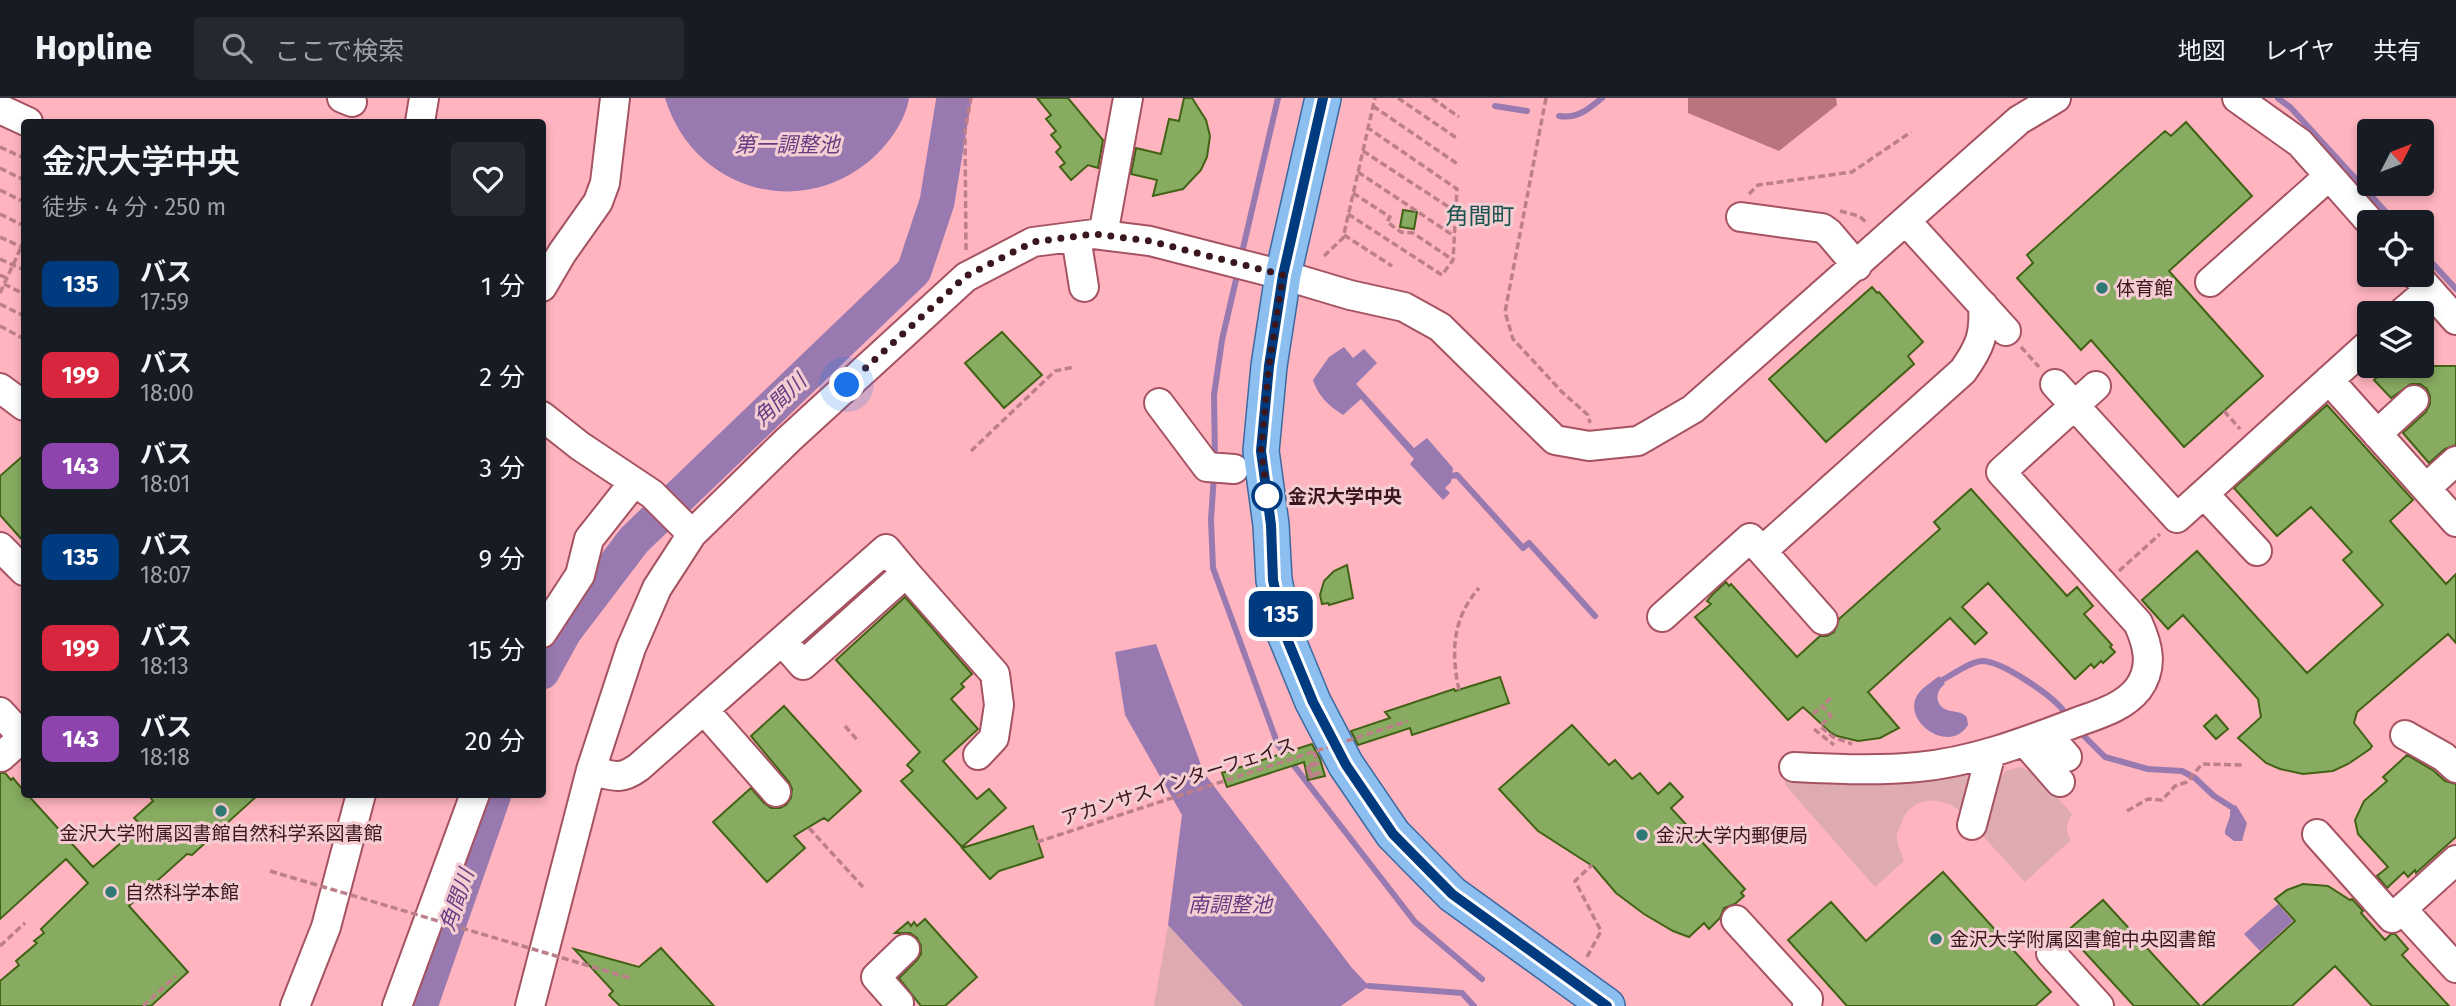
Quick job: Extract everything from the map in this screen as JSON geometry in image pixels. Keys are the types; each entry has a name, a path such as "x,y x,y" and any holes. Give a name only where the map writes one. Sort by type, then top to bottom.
{"main road":[{"path":"1323,98 1283,275 1269,366 1261,451 1271,525 1273,580 1285,634 1313,702 1346,765 1393,834 1452,894 1594,1004"}],"street":[{"path":"420,119 424,98"},
{"path":"546,280 598,202 605,183 615,98"},
{"path":"1084,287 1090,236 1128,98"},
{"path":"530,1006 591,769 636,636 684,525 788,440 966,276 1033,242 1090,236 1150,241 1404,307 1440,327 1555,440 1595,446 1638,441 1693,409 2019,120 2056,98"},
{"path":"2237,98 2300,143 2359,210"},
{"path":"0,109 22,119"},
{"path":"2210,282 2329,176"},
{"path":"1748,209 1822,228 1857,266"},
{"path":"1906,222 2006,331"},
{"path":"2426,287 2456,320"},
{"path":"1762,551 1963,371 1977,351 1984,328 1983,305"},
{"path":"2055,384 2177,518 2357,355"},
{"path":"2329,380 2456,522"},
{"path":"1794,767 1918,767 1991,753 2117,706 2139,687 2147,667 2148,645 2138,623 2001,472 2096,386"},
{"path":"0,388 21,404"},
{"path":"2377,434 2414,400"},
{"path":"1159,403 1223,468"},
{"path":"546,419 580,446 643,488 684,525"},
{"path":"2426,488 2456,461"},
{"path":"546,627 580,575 589,539 643,488"},
{"path":"2204,494 2257,551"},
{"path":"1662,617 1750,538 1823,620"},
{"path":"0,547 21,568"},
{"path":"591,769 618,778 627,776 886,549 995,674 999,705 994,738 978,755"},
{"path":"704,710 776,792"},
{"path":"0,712 21,733"},
{"path":"2405,735 2444,757 2456,768"},
{"path":"2036,738 2064,769"},
{"path":"1,757 21,739"},
{"path":"1972,825 1991,753"},
{"path":"295,1006 326,927 360,798"},
{"path":"397,1006 474,798"},
{"path":"2317,835 2392,918 2456,860"},
{"path":"2402,909 2456,968"},
{"path":"1736,920 1808,999 1807,1006"},
{"path":"896,1006 899,1003 876,977 905,949"},
{"path":"2051,953 2099,1006"}],"path":[{"path":"966,276 965,131 971,98"},
{"path":"1324,256 1343,239 1375,98"},
{"path":"1398,98 1458,139"},
{"path":"1432,98 1459,117"},
{"path":"1546,98 1505,312 1513,339 1562,392 1588,415 1595,446"},
{"path":"1373,106 1459,164"},
{"path":"1348,214 1442,275 1453,260 1457,189 1368,128"},
{"path":"1748,209 1748,193 1758,186 1852,172 1911,132"},
{"path":"0,147 21,157"},
{"path":"1363,151 1456,212"},
{"path":"0,168 21,178"},
{"path":"1358,172 1454,236"},
{"path":"0,190 21,200"},
{"path":"1353,193 1390,218 1387,222 1401,232 1413,233 1453,260"},
{"path":"0,214 21,224"},
{"path":"1343,234 1392,266"},
{"path":"0,237 21,247"},
{"path":"0,293 21,251"},
{"path":"0,258 21,269"},
{"path":"0,275 7,278"},
{"path":"4,284 21,292"},
{"path":"0,304 21,314"},
{"path":"0,327 21,337"},
{"path":"2006,331 2055,384"},
{"path":"971,451 1055,371 1074,367"},
{"path":"2103,585 2177,518"},
{"path":"1459,690 1454,658 1455,633 1463,608 1479,588"},
{"path":"1813,714 1831,698"},
{"path":"1822,706 1831,716 1820,726 1833,737 1851,744 1861,744 1863,769"},
{"name":"アカンサスインターフェイス","path":"1037,842 1408,721"},
{"path":"845,726 859,741"},
{"path":"1314,752 1320,763 1320,774 1311,775 1309,766 1318,764 1320,774 1310,776 1308,766 1319,763 1321,774 1310,777 1307,765 1320,763"},
{"path":"2127,811 2148,799 2162,800 2175,786 2187,782 2202,764 2245,765"},
{"path":"809,828 863,887"},
{"path":"1583,965 1601,931 1575,881 1592,865"},
{"path":"270,871 630,978"},
{"path":"1,944 25,923"},
{"path":"143,1006 176,976"}],"shaded area":[{"path":"1688,98 1836,98 1837,105 1779,151 1688,113"},
{"path":"2019,767 2035,773 2072,814 2067,827 2071,840 2025,882 1981,834 1998,780 2006,771"},
{"path":"1966,772 1971,778 1966,805 1959,810 1934,800 1918,803 1905,815 1897,838 1904,861 1875,887 1785,782 1789,778"},
{"path":"1168,925 1243,1006 1154,1006"}],"water":[{"name":"第一調整池","path":"665,98 909,98 898,128 878,153 850,175 819,187 787,191 756,187 726,176 701,157 680,131"},
{"path":"1344,347 1353,358 1364,349 1377,363 1356,384 1414,448 1427,438 1453,468 1451,482 1445,488 1450,493 1443,500 1410,464 1414,459 1361,399 1343,415 1321,396 1313,380 1329,357"},
{"name":"南調整池","path":"1156,644 1204,773 1352,968 1369,986 1341,1006 1243,1006 1168,925 1182,815 1125,715 1115,652"},
{"path":"1939,676 1945,684 1938,693 1939,703 1947,710 1966,716 1968,725 1960,734 1950,737 1929,731 1916,714 1914,704 1918,694"},
{"path":"2236,805 2247,823 2242,841 2234,841 2225,834 2230,811"},
{"path":"2278,904 2293,921 2260,951 2244,934"}],"building":[{"path":"1037,98 1068,98 1103,140 1098,168 1088,165 1071,180 1060,167 1065,163 1056,152 1061,147 1051,135 1056,131 1046,119 1051,115"},
{"path":"1184,98 1192,98 1206,120 1210,136 1207,157 1201,170 1183,189 1153,196 1157,180 1131,174 1136,148 1161,154 1169,119 1179,121"},
{"name":"体育館","path":"2186,122 2252,196 2169,271 2263,376 2184,447 2091,340 2081,350 2017,278 2033,263 2027,255 2165,131 2171,136"},
{"path":"1403,210 1417,212 1414,229 1400,227"},
{"path":"1872,287 1923,342 1908,356 1914,364 1826,442 1769,379"},
{"path":"1002,332 1042,375 1004,408 965,363"},
{"path":"2434,366 2456,366 2456,445 2445,449 2429,463 2403,433 2426,412 2430,404 2427,389 2420,384 2411,384 2391,398 2374,380 2434,378"},
{"path":"2327,405 2413,500 2390,521 2446,584 2456,574 2456,643 2448,634 2357,712 2354,723 2372,746 2370,749 2333,771 2303,774 2266,763 2238,738 2261,717 2258,699 2183,615 2168,629 2142,600 2197,551 2307,673 2383,605 2343,560 2352,552 2311,507 2277,536 2234,488"},
{"path":"21,458 21,539 0,515 0,476"},
{"path":"1971,489 2067,596 2077,587 2093,606 2084,614 2112,645 2110,647 2115,652 2103,663 2101,661 2094,668 2091,664 2075,679 1988,583 1962,607 1987,633 1975,644 1950,618 1868,692 1899,728 1880,738 1858,741 1830,732 1803,707 1788,720 1695,617 1711,604 1707,601 1726,582 1729,586 1731,584 1797,657 1820,636 1834,632 1839,619 1940,529 1934,522"},
{"path":"1347,565 1353,598 1329,605 1322,604 1320,595 1324,581 1334,571"},
{"path":"905,597 972,674 961,684 964,687 951,699 978,729 943,761 977,799 989,789 1006,808 962,847 901,781 913,771 907,765 920,752 836,660"},
{"path":"1500,677 1509,703 1412,735 1410,728 1358,745 1351,731 1390,718 1385,712"},
{"path":"784,706 861,791 828,821 824,818 794,836 805,848 767,882 713,822 751,788 771,808 786,805 791,798 792,789 789,782 751,736"},
{"path":"2216,715 2228,729 2216,739 2204,726"},
{"path":"1572,725 1609,765 1615,760 1632,779 1640,773 1658,794 1670,783 1683,797 1671,808 1745,889 1741,893 1744,896 1735,904 1724,908 1720,918 1709,929 1704,923 1689,937 1644,914 1616,893 1594,867 1538,831 1499,789"},
{"path":"1312,744 1325,776 1308,780 1304,762 1227,787 1222,773"},
{"path":"2407,755 2445,781 2456,784 2456,837 2416,873 2415,870 2408,877 2404,872 2387,888 2377,876 2388,867 2358,834 2355,820 2364,801 2387,781 2383,777"},
{"name":"自然科学本館","path":"0,773 5,773 11,780 13,778 21,787 21,798 31,798 93,867 122,842 119,839 138,822 134,818 153,801 151,798 255,798 192,855 187,854 129,906 188,972 151,1006 0,1006 0,981 19,965 16,961 37,943 34,941 44,933 41,929 88,883 66,859 0,919"},
{"path":"1033,826 1043,857 999,871 990,879 962,848"},
{"name":"金沢大学附属図書館中央図書館","path":"1943,872 2051,992 2035,1006 1847,1006 1788,940 1831,902 1866,941"},
{"path":"2303,884 2328,886 2352,899 2385,940 2395,934 2408,949 2402,955 2449,1006 2372,1006 2335,966 2292,1006 2202,1006 2295,921 2275,899 2287,890"},
{"path":"2103,900 2200,1006 2134,1006 2066,932"},
{"path":"925,919 977,977 945,1006 921,1006 899,978 917,960 921,954 921,946 917,938 910,933 895,933 908,922 911,926 914,922 917,926"},
{"path":"661,948 714,1006 620,1006 609,995 613,991 574,949 639,967"}],"waterway":[{"name":"角間川","path":"546,665 564,632 634,540 914,271 937,202 954,98"},
{"path":"1241,257 1278,98"},
{"path":"1559,116 1577,115 1602,98"},
{"path":"2278,98 2291,108 2384,210"},
{"path":"1495,106 1527,111"},
{"path":"2434,265 2456,289"},
{"path":"1215,461 1214,395 1222,340 1238,271"},
{"path":"1214,475 1211,520 1213,568 1278,745 1415,922 1482,979"},
{"path":"1452,476 1457,475 1523,548 1529,543 1595,616"},
{"path":"1942,680 1972,664 1991,662 2025,680 2063,710"},
{"path":"2084,736 2105,757 2148,769 2182,771 2233,808"},
{"name":"角間川","path":"420,1006 493,798"},
{"path":"1369,986 1462,993 1474,1006"}],"bus line":[{"name":"135","path":"1323,98 1283,275 1269,366 1261,451 1271,525 1273,580 1285,634 1313,702 1346,765 1393,834 1452,894 1607,1006"}],"place":[{"name":"体育館","path":"2102,288"},
{"name":"金沢大学中央","path":"1267,496"},
{"name":"金沢大学附属図書館自然科学系図書館","path":"221,811"},
{"name":"金沢大学内郵便局","path":"1642,835"},
{"name":"自然科学本館","path":"111,892"},
{"name":"金沢大学附属図書館中央図書館","path":"1936,939"}],"district":[{"name":"角間町","path":"1480,216"}],"route":[{"path":"847,385 966,276 1033,242 1094,234 1150,241 1283,275 1269,366 1261,451 1268,500 1267,496"}]}
